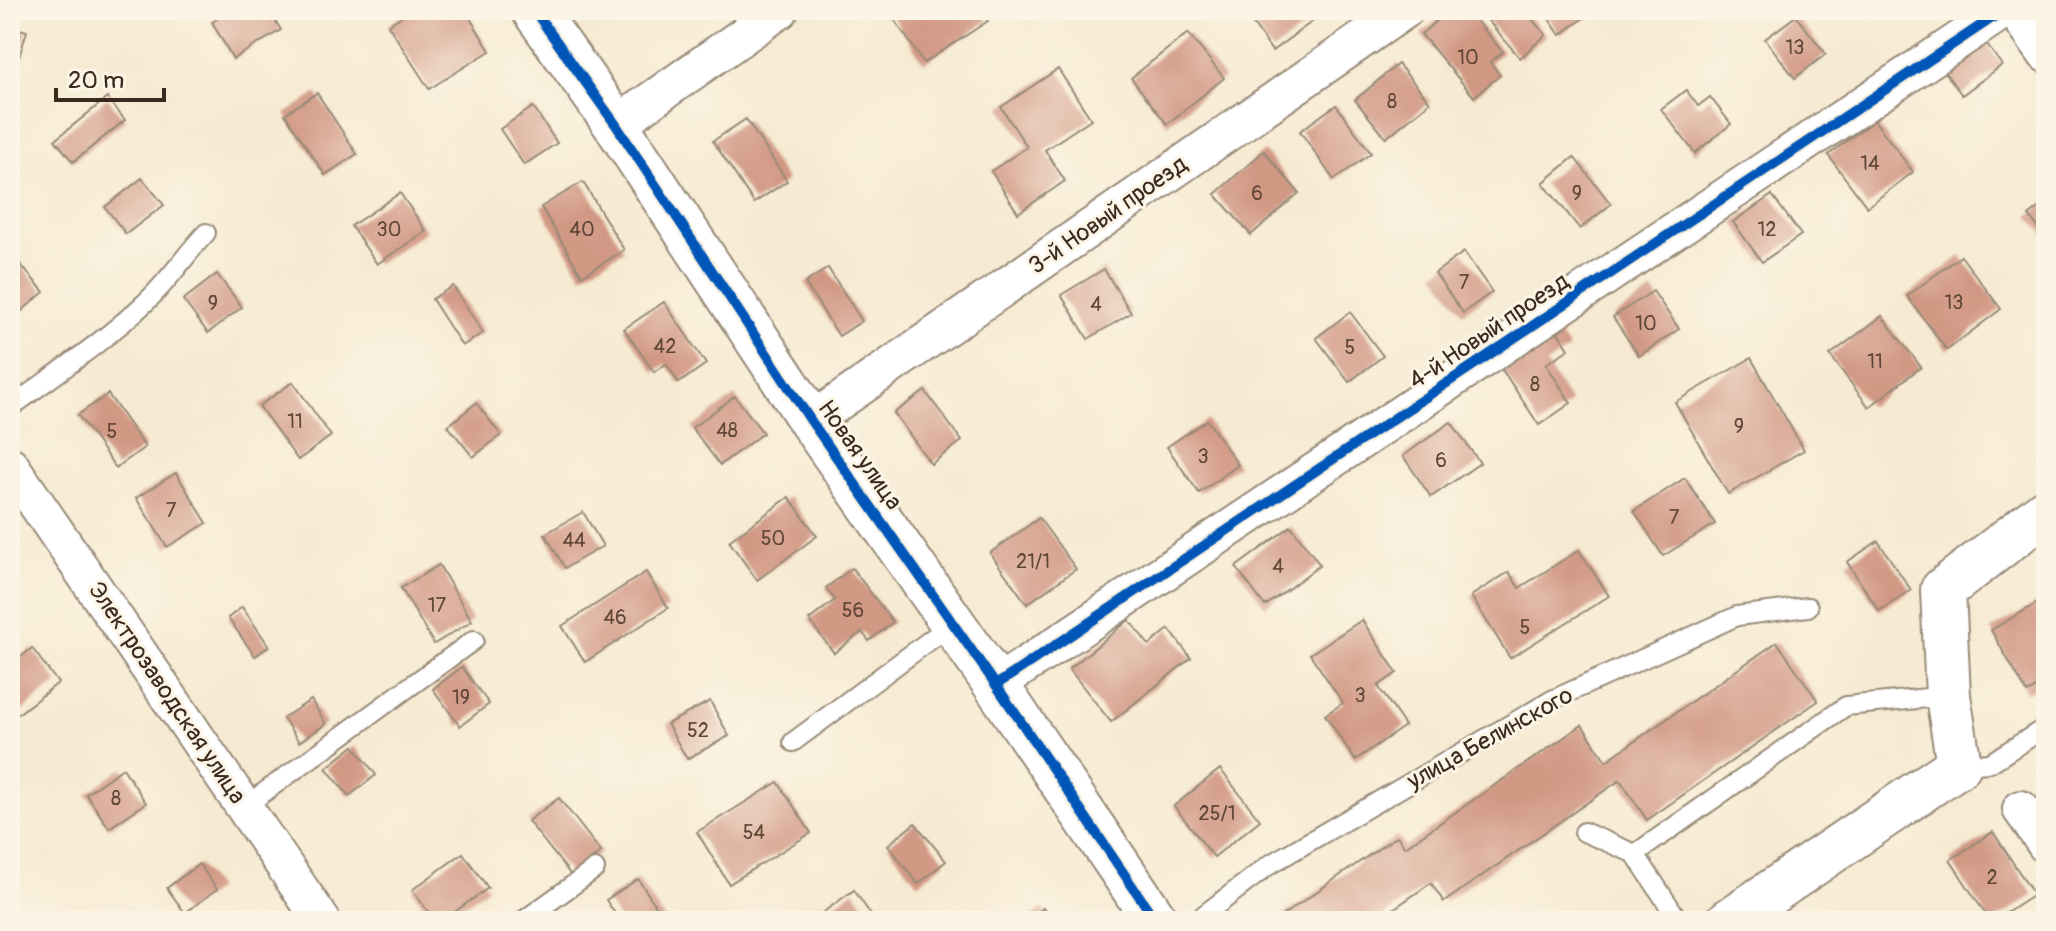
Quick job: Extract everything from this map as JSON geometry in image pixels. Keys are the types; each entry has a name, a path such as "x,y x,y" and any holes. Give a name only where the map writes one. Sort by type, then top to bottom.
{"street":[{"name":"Новая улица","path":"534,10 616,125 811,421 1156,921"},
{"path":"616,125 780,10"},
{"name":"3-й Новый проезд","path":"811,421 1405,10"},
{"name":"4-й Новый проезд","path":"996,685 2004,10"},
{"path":"2015,10 2046,54"},
{"name":"Электрозаводская улица","path":"10,465 322,921"},
{"path":"1729,921 1959,765 1948,696 1943,590 2046,511"},
{"path":"2021,809 2046,845"}],"lane":[{"path":"10,408 145,304 170,279 181,260 206,233"},
{"name":"улица Белинского","path":"1196,921 1269,865 1552,700 1737,616 1808,607"},
{"path":"793,742 953,623"},
{"path":"245,806 474,640"},
{"path":"1635,854 1846,706 1948,696"},
{"path":"1959,765 1990,763 2046,727"},
{"path":"1584,832 1635,854 1679,921"},
{"path":"523,921 595,869"}],"building":[{"path":"232,10 268,10 281,30 233,59 212,22"},
{"path":"411,10 465,10 490,51 429,89 388,25"},
{"path":"902,10 981,10 988,21 924,63 892,16"},
{"path":"1243,10 1328,10 1272,51"},
{"path":"1449,10 1467,10 1503,52 1490,62 1500,75 1474,97 1421,34"},
{"path":"1479,10 1524,10 1546,35 1520,58"},
{"path":"1543,10 1589,10 1591,13 1560,35"},
{"path":"1796,16 1826,54 1795,78 1765,39"},
{"path":"10,27 27,31 11,83 10,83"},
{"path":"1188,33 1224,78 1167,124 1131,78"},
{"path":"1981,37 2002,65 1962,95 1941,67"},
{"path":"1398,64 1430,102 1386,138 1355,100"},
{"path":"1058,69 1091,119 1045,150 1065,181 1018,213 991,171 1027,147 1001,107"},
{"path":"1686,90 1698,106 1710,97 1731,124 1695,153 1661,109"},
{"path":"317,93 357,154 325,175 285,114"},
{"path":"107,98 125,120 73,162 55,140"},
{"path":"1336,105 1371,153 1334,180 1300,131"},
{"path":"533,107 557,143 524,165 500,129"},
{"path":"746,119 787,181 754,203 713,141"},
{"path":"1874,120 1913,172 1867,207 1828,155"},
{"path":"1264,151 1299,193 1251,235 1215,194"},
{"path":"1574,157 1611,204 1580,229 1543,183"},
{"path":"142,178 164,205 126,234 105,207"},
{"path":"583,182 624,250 582,276 541,207"},
{"path":"400,193 426,231 377,264 351,226"},
{"path":"1772,195 1801,235 1762,262 1733,222"},
{"path":"2046,202 2046,237 2029,216"},
{"path":"1464,252 1492,292 1463,313 1435,273"},
{"path":"1961,256 2001,309 1947,350 1907,296"},
{"path":"20,264 44,292 10,321 10,273"},
{"path":"828,268 862,321 839,336 805,283"},
{"path":"1104,269 1131,313 1088,339 1061,295"},
{"path":"217,274 242,307 208,333 183,300"},
{"path":"453,286 483,333 462,346 432,299"},
{"path":"1653,291 1679,329 1639,356 1613,317"},
{"path":"664,302 706,364 679,383 666,364 654,372 624,329"},
{"path":"1350,312 1383,356 1349,382 1316,338"},
{"path":"1882,316 1921,367 1869,407 1830,355"},
{"path":"1555,328 1569,349 1546,364 1571,403 1539,425 1499,365"},
{"path":"1751,358 1804,450 1728,494 1675,402"},
{"path":"293,382 331,436 298,460 259,406"},
{"path":"925,391 962,441 931,464 894,413"},
{"path":"108,394 145,447 116,468 78,415"},
{"path":"735,396 763,433 720,465 692,428"},
{"path":"476,403 501,435 473,457 448,426"},
{"path":"1207,420 1238,465 1199,493 1167,447"},
{"path":"1451,422 1480,463 1431,497 1403,456"},
{"path":"176,473 207,523 167,547 136,498"},
{"path":"1685,478 1715,524 1663,556 1634,511"},
{"path":"789,497 817,536 757,580 729,541"},
{"path":"583,512 603,546 565,568 545,534"},
{"path":"1039,518 1076,569 1027,604 990,553"},
{"path":"1291,526 1320,565 1265,606 1236,567"},
{"path":"1878,541 1911,590 1879,611 1847,562"},
{"path":"1579,550 1609,596 1510,658 1471,596 1509,572 1519,588"},
{"path":"439,565 472,621 434,644 401,588"},
{"path":"852,568 893,622 869,641 862,632 834,653 809,620 835,600 826,588"},
{"path":"646,572 668,608 585,662 562,626"},
{"path":"2046,598 2046,683 2027,693 1991,630"},
{"path":"242,607 269,646 255,656 228,618"},
{"path":"1129,620 1149,645 1169,629 1191,658 1111,722 1069,669"},
{"path":"1362,620 1397,673 1378,686 1405,726 1355,760 1325,715 1343,703 1310,654"},
{"path":"1777,642 1818,701 1647,820 1620,780 1444,902 1431,883 1376,921 1286,921 1283,915 1397,836 1405,847 1582,725 1606,761"},
{"path":"32,648 58,683 18,714 10,704 10,666"},
{"path":"462,667 489,704 460,726 433,689"},
{"path":"311,700 326,724 299,742 283,718"},
{"path":"710,701 729,736 687,759 667,724"},
{"path":"354,746 376,775 349,796 326,768"},
{"path":"123,768 146,803 109,828 86,794"},
{"path":"1220,769 1260,820 1214,857 1174,806"},
{"path":"778,782 811,833 729,884 697,832"},
{"path":"559,798 601,852 571,875 528,821"},
{"path":"915,823 946,861 918,884 888,845"},
{"path":"1993,832 2034,895 1990,921 1950,860"},
{"path":"463,853 488,888 442,921 435,921 412,890"},
{"path":"199,864 217,889 185,913 167,888"},
{"path":"638,879 666,921 620,921 606,900"},
{"path":"854,890 875,921 811,921"},
{"path":"1043,908 1052,921 1026,921"}],"cycle path":[{"path":"534,10 616,125 811,421 1156,921"},
{"path":"996,685 2004,10"}]}
